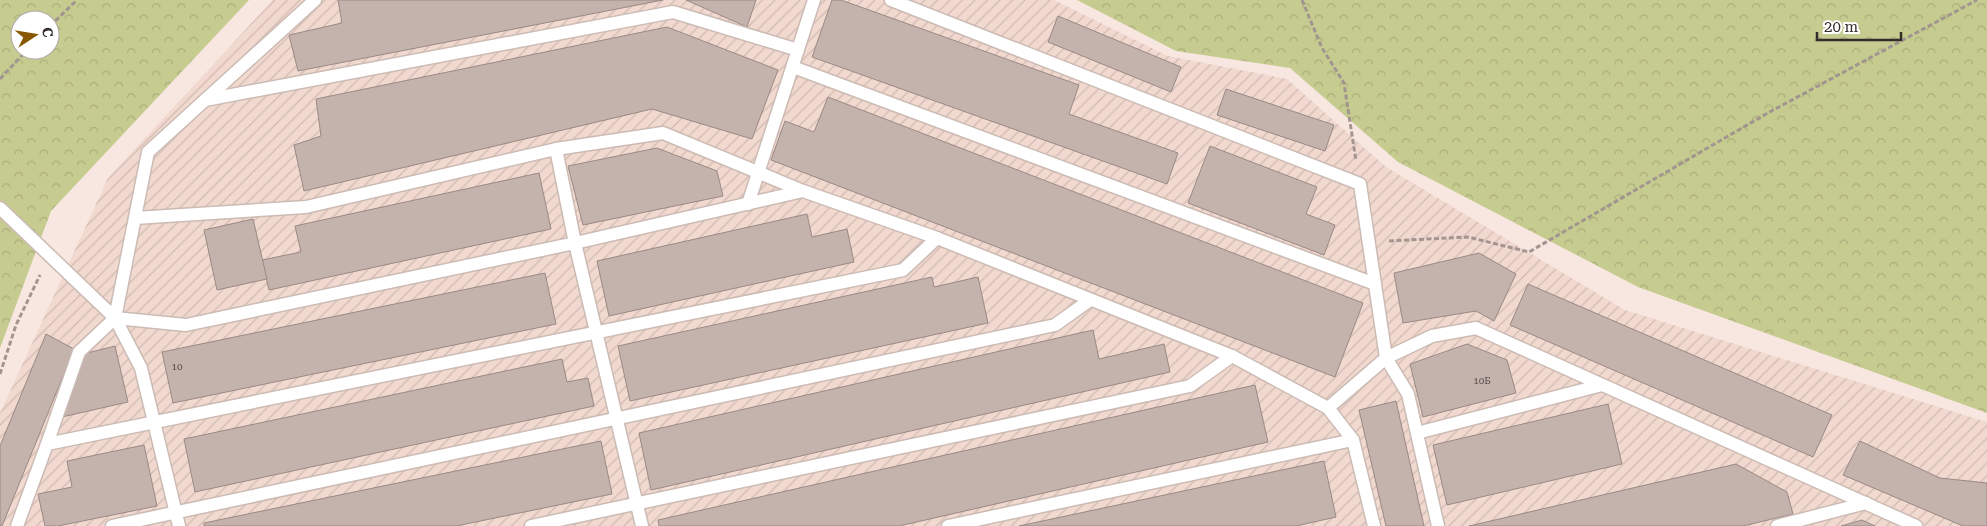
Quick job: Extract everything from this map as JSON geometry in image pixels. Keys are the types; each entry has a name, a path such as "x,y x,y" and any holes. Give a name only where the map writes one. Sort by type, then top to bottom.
{"lane":[{"path":"16,526 79,352 115,318 148,152 315,0"},
{"path":"748,204 814,0"},
{"path":"891,0 1360,184 1386,358 1408,394 1438,526"},
{"path":"205,100 672,12 798,50"},
{"path":"792,67 1375,284"},
{"path":"135,218 306,207 556,149 663,133 803,192 937,238 1232,356 1328,408 1353,440 1372,526"},
{"path":"556,149 575,243 642,526"},
{"path":"115,318 186,326 803,192"},
{"path":"0,208 115,318 141,368 179,526"},
{"path":"47,444 903,270 937,238"},
{"path":"112,526 1055,325 1090,300"},
{"path":"1328,408 1386,358 1432,336 1476,328 1916,526"},
{"path":"531,526 1190,386 1232,356"},
{"path":"1417,433 1602,385"},
{"path":"948,526 1353,440"},
{"path":"1777,526 1866,503"}],"path":[{"path":"60,16 77,0"},
{"path":"1302,0 1322,48 1344,83 1360,184"},
{"path":"1368,242 1468,237 1529,252 1766,114 1977,0"},
{"path":"0,79 18,60"},
{"path":"0,374 16,325 50,255"}],"shaded area":[{"path":"273,0 1054,0 1168,56 1287,79 1386,167 1625,310 1987,422 1987,526 0,526 0,413 108,178"}],"green space":[{"path":"0,0 249,0 51,211 0,348"},
{"path":"1077,0 1987,0 1987,413 1638,287 1398,162 1290,68 1176,51"}],"building":[{"path":"338,0 663,0 298,71 289,35 342,23"},
{"path":"686,0 756,0 747,27"},
{"path":"832,0 841,0 1079,85 1069,114 1178,153 1167,184 812,57"},
{"path":"1058,16 1181,67 1171,92 1048,42"},
{"path":"667,27 778,70 752,139 652,109 304,191 294,145 321,136 316,99"},
{"path":"1226,89 1334,125 1325,151 1217,115"},
{"path":"828,97 1363,303 1335,377 771,160 785,121 814,132"},
{"path":"1210,146 1317,187 1306,214 1335,225 1324,255 1188,203"},
{"path":"657,148 717,171 723,196 583,225 568,166"},
{"path":"539,173 551,229 269,290 262,260 301,252 295,226"},
{"path":"807,214 812,237 847,229 854,262 609,316 597,261"},
{"path":"253,219 267,279 217,290 204,230"},
{"path":"1479,253 1516,274 1494,321 1476,311 1403,323 1394,273"},
{"path":"545,273 556,324 173,403 162,352"},
{"path":"932,277 934,287 978,277 988,323 630,401 618,346"},
{"path":"1528,284 1832,415 1813,457 1510,325"},
{"path":"1093,330 1099,359 1164,344 1170,372 651,490 639,433"},
{"path":"46,334 74,349 2,526 0,526 0,446"},
{"path":"1467,344 1507,360 1516,393 1423,417 1410,364"},
{"path":"115,346 128,402 62,417 83,354"},
{"path":"562,359 567,382 588,378 594,406 195,492 184,439"},
{"path":"1255,385 1268,442 899,526 659,526 658,520"},
{"path":"1396,401 1424,526 1386,526 1359,410"},
{"path":"1608,404 1622,464 1447,505 1433,445"},
{"path":"601,441 612,494 456,526 204,526 204,523"},
{"path":"1860,441 1940,478 1987,483 1987,526 1963,526 1843,475"},
{"path":"144,445 157,506 58,526 45,526 38,494 72,487 67,461"},
{"path":"1324,461 1336,517 1296,526 1019,526"},
{"path":"1736,464 1787,492 1793,514 1743,526 1469,526"},
{"path":"1862,520 1875,526 1841,526"}]}
